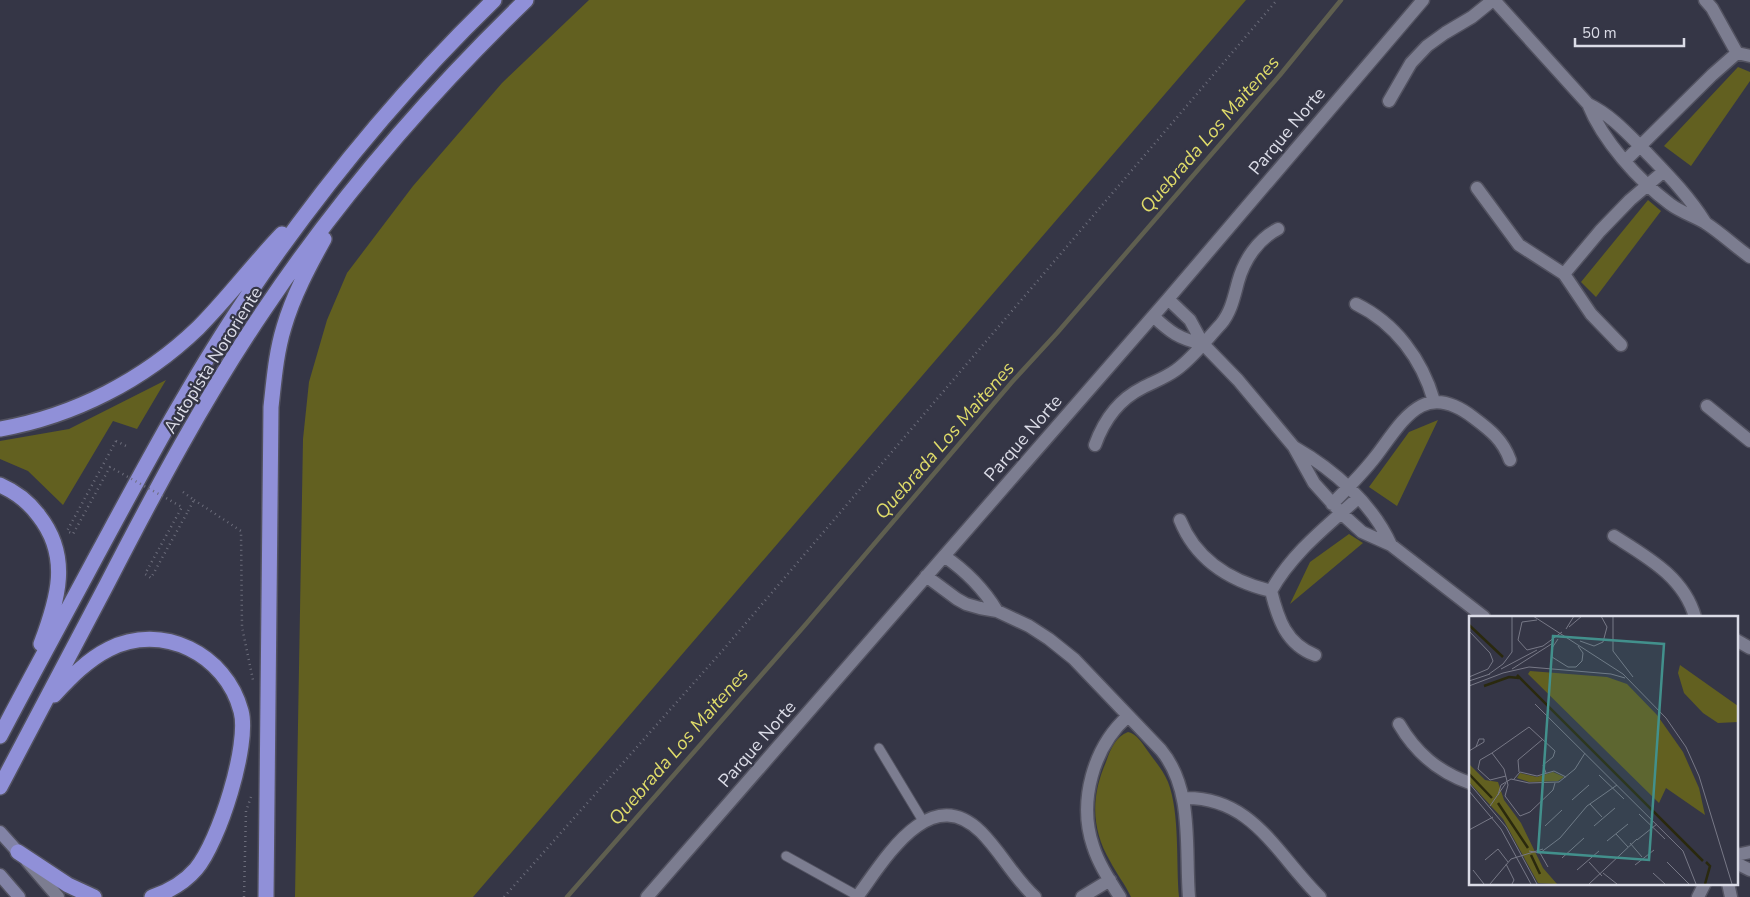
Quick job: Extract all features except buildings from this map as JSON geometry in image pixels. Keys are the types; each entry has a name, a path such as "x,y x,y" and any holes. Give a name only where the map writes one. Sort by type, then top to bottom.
{"highway":[{"name":"Autopista Nororiente","path":"0,736 153,451 239,309 319,195 397,102 494,0"},
{"name":"Autopista Nororiente","path":"1,785 140,520 204,407 263,311 302,254 350,192 424,106 526,0"},
{"path":"266,897 270,437 274,376 284,325 311,262 350,192"},
{"path":"0,429 38,420 85,403 125,383 165,356 208,316 319,195"},
{"path":"0,485 18,494 36,511 52,535 58,560 59,578 54,605 42,642 15,707"},
{"path":"41,709 88,662 110,648 134,640 161,640 188,647 210,661 229,682 242,711 244,726 239,761 213,842 198,867 187,878 177,887 152,897"},
{"path":"18,852 68,885 94,897"}],"main road":[{"path":"0,832 18,852"},
{"path":"0,875 19,897"}],"street":[{"name":"Parque Norte","path":"648,897 1168,299 1422,0"},
{"path":"1389,101 1405,73 1426,46 1472,17 1494,0 1588,104 1613,120 1688,196 1706,222 1750,257"},
{"path":"1705,0 1712,8 1737,53 1750,56"},
{"path":"1625,161 1712,75 1737,53"},
{"path":"1588,104 1602,133 1648,185 1670,204 1692,217 1706,222"},
{"path":"1564,274 1600,231 1630,200 1664,171"},
{"path":"1477,188 1519,245 1564,274 1591,314 1621,345"},
{"path":"1095,445 1105,421 1121,402 1183,365 1227,316 1242,270 1252,253 1266,236 1278,228"},
{"path":"1168,299 1190,320 1202,344 1238,380 1294,447 1314,483 1332,504 1362,532 1391,546 1483,616"},
{"path":"1356,304 1376,315 1407,345 1425,374 1434,401"},
{"path":"1153,316 1176,336 1186,341 1202,344"},
{"path":"1332,504 1376,456 1398,425 1415,410 1434,401 1447,402 1477,420 1504,445 1510,460"},
{"path":"1707,406 1750,441"},
{"path":"1294,447 1324,466 1358,498 1375,518 1391,546"},
{"path":"1314,656 1302,649 1286,634 1271,591 1280,575 1300,550 1358,498"},
{"path":"1180,520 1194,547 1211,564 1220,571 1244,583 1271,591"},
{"path":"1614,536 1654,562 1674,580 1689,601 1695,616"},
{"path":"944,556 963,570 977,584 989,597 997,611"},
{"path":"926,576 966,604 997,611 1040,632 1062,648 1151,738 1168,758 1177,776 1183,798 1189,897"},
{"path":"1738,641 1750,648"},
{"path":"1120,897 1097,856 1090,836 1087,818 1088,797 1094,769 1104,745 1116,727 1128,716"},
{"path":"1399,724 1414,746 1429,761 1444,772 1469,783"},
{"path":"1183,798 1212,800 1243,814 1262,832 1320,897"},
{"path":"858,896 903,837 923,821 948,816 959,818 975,826 983,833 1024,886 1035,897"},
{"path":"18,852 58,897"},
{"path":"1738,864 1750,870"},
{"path":"1082,897 1110,880"},
{"path":"1698,897 1704,884"}],"lane":[{"path":"878,748 923,821"},
{"path":"786,856 858,896"}],"path":[{"path":"504,897 730,642 1277,0"},
{"path":"126,446 116,441 67,531 73,534 110,467 182,507 145,574 151,578 194,500 183,492"}],"shaded area":[{"path":"589,0 1246,0 473,897 295,897 303,439 309,382 327,320 347,273 413,186 502,83"},
{"path":"1738,67 1750,72 1750,81 1691,166 1664,146"},
{"path":"1648,200 1661,211 1596,297 1581,282"},
{"path":"166,380 137,429 113,421 63,505 28,471 0,459 0,441 69,429"},
{"path":"1438,420 1397,506 1369,487 1409,432"},
{"path":"1349,534 1363,543 1290,604 1310,562"},
{"path":"1128,732 1141,742 1161,769 1172,794 1176,823 1179,897 1131,897 1110,861 1099,837 1095,812 1101,775 1117,740"}],"waterway":[{"name":"Quebrada Los Maitenes","path":"567,897 806,624 1012,382 1057,333 1280,75 1341,0"}]}
